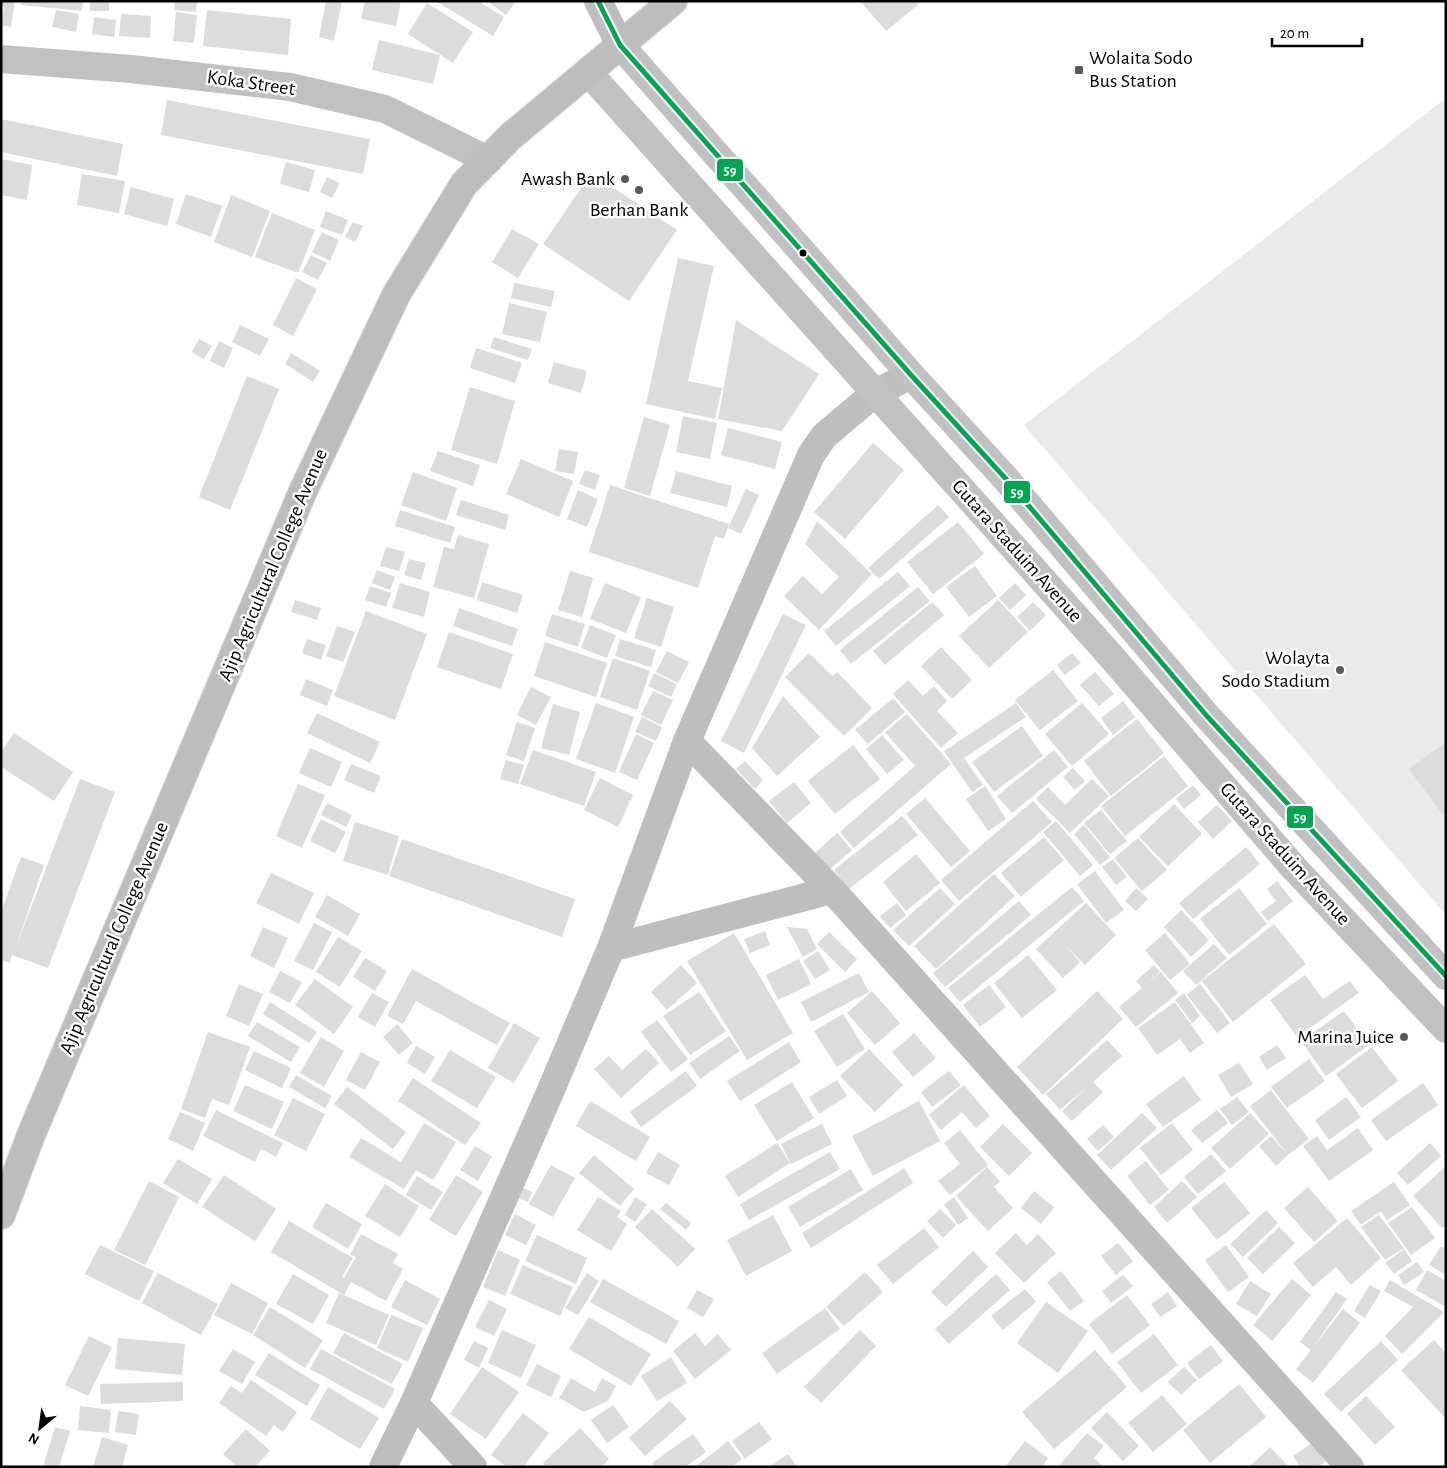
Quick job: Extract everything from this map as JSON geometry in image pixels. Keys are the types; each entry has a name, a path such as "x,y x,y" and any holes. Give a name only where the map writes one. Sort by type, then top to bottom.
{"main road":[{"name":"Ajip Agricultural College Avenue","path":"1,1215 35,1126 303,491 396,295 464,184 510,137 673,1"},
{"path":"620,44 911,375 1006,480 1206,715 1446,976"},
{"name":"Koka Street","path":"1,59 131,69 290,87 385,109 488,160"},
{"name":"Gutara Staduim Avenue","path":"588,72 1109,654 1294,868 1446,1030"}],"street":[{"path":"598,1 620,44"},
{"path":"383,1467 414,1403 611,948 687,741 811,454 824,436 875,393 911,375"},
{"path":"687,741 832,890 1350,1467"},
{"path":"611,948 832,890"},
{"path":"414,1403 473,1467"}],"shaded area":[{"name":"Wolayta Sodo Stadium","path":"1446,98 1446,915 1024,425"}],"building":[{"path":"1,1 15,1 11,27 2,25 4,6 1,5"},
{"path":"22,1 83,1 82,11 21,5"},
{"path":"90,1 109,1 109,11 90,11"},
{"path":"175,1 197,1 196,12 174,10"},
{"path":"326,1 342,1 334,41 319,37"},
{"path":"365,1 401,1 396,26 361,19"},
{"path":"436,1 478,1 504,17 493,36"},
{"path":"487,1 516,1 506,15"},
{"path":"863,1 916,1 919,4 886,31 862,3"},
{"path":"427,3 473,32 453,63 408,34"},
{"path":"56,10 79,14 76,32 52,27"},
{"path":"207,10 291,19 288,55 203,46"},
{"path":"176,12 197,15 194,43 173,41"},
{"path":"121,14 151,16 150,38 119,36"},
{"path":"94,17 116,20 114,37 92,34"},
{"path":"379,40 440,55 433,84 372,70"},
{"path":"167,100 370,139 363,174 161,135"},
{"path":"1,119 123,144 117,176 1,152"},
{"path":"1,159 32,165 27,200 1,195"},
{"path":"286,162 315,170 309,192 280,184"},
{"path":"591,173 677,230 629,301 543,244"},
{"path":"82,174 125,181 119,213 77,205"},
{"path":"327,177 340,183 332,198 320,192"},
{"path":"131,187 174,199 167,226 124,214"},
{"path":"186,194 222,206 211,237 176,224"},
{"path":"231,195 270,211 252,257 214,242"},
{"path":"326,211 348,220 342,235 320,227"},
{"path":"272,213 315,230 298,273 255,257"},
{"path":"353,222 363,226 355,242 345,237"},
{"path":"512,229 539,244 518,278 492,262"},
{"path":"322,232 339,240 330,261 312,252"},
{"path":"311,255 327,263 318,280 302,272"},
{"path":"678,258 714,266 688,381 722,388 715,419 646,404"},
{"path":"296,278 317,289 293,336 273,325"},
{"path":"514,283 555,291 551,307 511,298"},
{"path":"509,303 547,312 540,342 502,334"},
{"path":"736,320 819,374 782,431 718,419"},
{"path":"240,325 269,339 260,356 232,342"},
{"path":"494,337 532,349 528,360 490,348"},
{"path":"199,339 212,346 204,359 192,352"},
{"path":"219,341 233,348 224,368 210,361"},
{"path":"476,348 522,363 515,383 470,368"},
{"path":"291,353 320,371 313,382 285,364"},
{"path":"554,362 587,371 581,393 548,383"},
{"path":"247,376 279,389 230,510 199,497"},
{"path":"470,387 515,401 497,464 451,450"},
{"path":"683,416 717,423 710,459 676,452"},
{"path":"644,417 670,425 650,496 624,488"},
{"path":"728,428 782,442 775,469 721,455"},
{"path":"873,443 904,470 845,539 814,512"},
{"path":"559,449 578,452 574,474 555,471"},
{"path":"438,451 480,465 473,486 430,471"},
{"path":"521,459 573,481 559,517 506,494"},
{"path":"585,470 600,475 595,490 579,484"},
{"path":"676,471 732,486 727,507 670,493"},
{"path":"413,472 457,488 446,521 401,505"},
{"path":"610,485 729,524 724,539 715,536 698,588 589,552"},
{"path":"746,489 759,495 741,534 728,528"},
{"path":"578,490 598,499 587,527 567,519"},
{"path":"461,500 509,515 505,530 456,515"},
{"path":"938,505 949,517 879,579 868,568"},
{"path":"400,510 455,527 450,543 395,526"},
{"path":"817,521 872,574 819,630 784,596 803,576 822,594 839,577 805,544"},
{"path":"958,522 984,554 933,594 907,562"},
{"path":"458,535 489,544 474,598 433,587 444,547 454,549"},
{"path":"386,547 405,552 399,571 380,566"},
{"path":"409,559 426,563 421,580 404,575"},
{"path":"975,566 997,596 969,617 946,587"},
{"path":"377,570 395,577 390,590 372,583"},
{"path":"570,571 593,578 582,617 558,610"},
{"path":"898,572 910,586 836,646 824,631"},
{"path":"482,582 523,595 517,613 477,600"},
{"path":"400,583 430,592 424,617 392,608"},
{"path":"605,583 641,597 626,633 590,619"},
{"path":"1015,583 1026,595 1010,610 999,598"},
{"path":"370,586 391,593 386,607 365,600"},
{"path":"918,587 930,601 851,664 840,650"},
{"path":"647,598 674,607 661,647 634,638"},
{"path":"295,600 321,608 317,620 291,612"},
{"path":"998,600 1028,632 989,668 959,636"},
{"path":"932,602 944,615 885,665 873,651"},
{"path":"1033,602 1046,615 1030,631 1017,617"},
{"path":"459,608 518,629 512,646 453,626"},
{"path":"366,611 427,634 395,720 334,696"},
{"path":"552,614 585,624 578,647 545,636"},
{"path":"783,614 806,625 744,753 721,741"},
{"path":"590,625 616,635 607,658 581,648"},
{"path":"337,626 355,632 343,662 326,656"},
{"path":"449,632 513,654 501,689 437,667"},
{"path":"307,639 326,645 321,660 302,653"},
{"path":"620,639 656,650 651,667 615,656"},
{"path":"545,642 607,663 596,697 534,676"},
{"path":"941,647 972,680 952,699 921,666"},
{"path":"667,651 689,662 678,683 656,672"},
{"path":"809,653 832,676 837,672 872,708 844,736 785,677"},
{"path":"1072,653 1081,663 1065,675 1057,665"},
{"path":"613,658 650,671 637,710 600,697"},
{"path":"1053,670 1078,701 1040,730 1015,700"},
{"path":"1095,672 1114,694 1099,706 1080,685"},
{"path":"654,673 677,684 671,697 648,686"},
{"path":"306,679 333,690 327,706 300,695"},
{"path":"908,680 923,696 934,686 947,701 937,711 958,733 941,748 893,694"},
{"path":"531,687 551,697 536,725 517,715"},
{"path":"653,691 673,700 661,725 641,715"},
{"path":"783,696 820,737 777,776 752,748"},
{"path":"893,698 905,712 868,744 855,730"},
{"path":"1123,701 1135,717 1113,735 1101,718"},
{"path":"596,703 634,717 615,773 576,759"},
{"path":"1016,703 1026,717 964,758 983,785 972,792 944,751"},
{"path":"1082,703 1109,734 1072,766 1045,734"},
{"path":"553,704 580,712 569,755 541,748"},
{"path":"317,713 380,742 370,763 307,733"},
{"path":"907,714 951,764 854,848 840,832 915,766 885,732"},
{"path":"642,717 662,727 656,741 635,732"},
{"path":"1137,719 1164,753 1111,796 1084,761"},
{"path":"517,722 535,728 524,761 506,755"},
{"path":"1022,726 1043,756 994,792 972,762"},
{"path":"14,733 73,772 54,801 1,767 1,752"},
{"path":"636,734 654,743 637,780 619,772"},
{"path":"882,735 904,760 887,774 866,749"},
{"path":"1446,742 1446,813 1443,815 1409,769"},
{"path":"853,745 880,779 835,814 808,781"},
{"path":"310,748 342,762 331,787 299,773"},
{"path":"533,750 596,772 584,806 520,784"},
{"path":"1054,750 1068,767 1012,813 997,796"},
{"path":"1164,756 1188,786 1125,836 1101,806"},
{"path":"506,760 524,765 518,784 500,779"},
{"path":"745,761 763,780 755,789 736,769"},
{"path":"351,764 381,776 374,793 344,780"},
{"path":"1073,768 1085,781 1075,790 1063,777"},
{"path":"600,778 633,795 618,827 584,810"},
{"path":"80,779 115,792 48,968 12,955 10,963 1,960 1,912 21,857 44,865 16,947"},
{"path":"1092,779 1109,796 1070,833 1036,799 1048,787 1065,805"},
{"path":"794,782 811,803 787,823 769,801"},
{"path":"298,784 325,795 302,848 276,836"},
{"path":"1193,785 1201,795 1184,809 1176,799"},
{"path":"985,786 1006,819 988,831 966,799"},
{"path":"925,798 970,851 951,867 906,814"},
{"path":"1033,801 1052,822 959,901 941,880"},
{"path":"327,803 352,815 346,827 321,815"},
{"path":"1174,804 1202,834 1168,866 1139,837"},
{"path":"1217,805 1232,821 1213,839 1198,822"},
{"path":"1101,810 1127,841 1110,854 1084,823"},
{"path":"902,816 918,835 849,889 834,870"},
{"path":"321,819 346,832 335,853 310,841"},
{"path":"1056,821 1093,865 1080,876 1043,832"},
{"path":"355,822 399,836 388,875 343,861"},
{"path":"1084,825 1110,857 1100,865 1074,834"},
{"path":"837,833 852,850 830,869 815,853"},
{"path":"1044,837 1064,860 1021,897 1001,873"},
{"path":"1138,838 1167,870 1142,891 1114,858"},
{"path":"402,839 575,899 562,937 389,876"},
{"path":"1246,847 1260,864 1193,919 1179,903"},
{"path":"916,854 940,883 906,911 883,882"},
{"path":"1113,859 1127,877 1116,885 1102,867"},
{"path":"1095,871 1124,910 1106,923 1077,884"},
{"path":"271,873 314,893 299,924 256,903"},
{"path":"994,874 1015,896 936,969 914,946"},
{"path":"1277,881 1293,901 1268,921 1261,912 1276,901 1267,889"},
{"path":"1072,887 1084,901 960,1002 948,988"},
{"path":"940,888 955,904 909,946 893,930"},
{"path":"1136,888 1148,899 1136,911 1125,901"},
{"path":"1239,888 1267,924 1229,955 1200,919"},
{"path":"327,895 360,914 348,936 315,917"},
{"path":"1019,901 1031,915 945,987 933,973"},
{"path":"897,903 906,915 890,928 880,916"},
{"path":"1086,903 1116,935 1085,965 1064,944 1080,962 1063,978 1036,949"},
{"path":"1181,910 1209,940 1191,957 1164,927"},
{"path":"314,923 332,932 313,970 294,961"},
{"path":"1274,924 1306,964 1233,1022 1202,981"},
{"path":"263,927 288,938 274,968 250,956"},
{"path":"787,927 807,929 817,949 803,957"},
{"path":"765,931 770,945 750,953 744,939"},
{"path":"829,932 857,959 845,972 817,944"},
{"path":"734,933 793,1033 747,1060 687,961"},
{"path":"1165,933 1190,964 1170,980 1145,950"},
{"path":"338,937 362,951 340,987 316,972"},
{"path":"1214,944 1227,958 1196,985 1183,971"},
{"path":"818,951 830,970 815,979 803,961"},
{"path":"1028,955 1057,990 1022,1018 994,983"},
{"path":"365,958 387,971 375,991 353,977"},
{"path":"799,959 811,984 778,1000 766,975"},
{"path":"681,965 697,983 667,1010 651,992"},
{"path":"1154,965 1160,972 1144,986 1161,972 1178,993 1136,1027 1119,1007 1142,988 1136,981"},
{"path":"412,969 510,1023 497,1045 416,1001 403,1024 387,1016"},
{"path":"280,971 302,982 290,1003 269,992"},
{"path":"859,973 869,992 811,1022 801,1002"},
{"path":"1305,975 1323,999 1350,981 1359,993 1297,1037 1270,1000"},
{"path":"315,979 353,1007 334,1034 295,1005"},
{"path":"239,984 263,994 249,1026 226,1016"},
{"path":"1200,984 1230,1023 1217,1033 1187,995"},
{"path":"989,985 1006,1007 980,1027 963,1005"},
{"path":"872,991 900,1023 875,1045 847,1013"},
{"path":"1097,991 1123,1019 1043,1095 1017,1067"},
{"path":"699,992 726,1031 690,1055 663,1016"},
{"path":"372,993 389,1002 375,1027 358,1017"},
{"path":"1184,993 1200,1016 1192,1023 1175,1000"},
{"path":"270,1002 317,1032 309,1043 263,1014"},
{"path":"1175,1002 1204,1043 1190,1053 1180,1039 1157,1055 1138,1028"},
{"path":"1344,1011 1369,1045 1326,1076 1301,1041"},
{"path":"843,1014 865,1049 837,1067 814,1031"},
{"path":"657,1020 688,1059 671,1072 641,1032"},
{"path":"257,1022 300,1047 291,1062 248,1036"},
{"path":"514,1023 540,1038 514,1083 488,1068"},
{"path":"397,1024 413,1043 399,1055 383,1037"},
{"path":"208,1032 250,1047 229,1105 212,1099 205,1118 181,1109"},
{"path":"914,1033 936,1058 913,1077 892,1052"},
{"path":"729,1036 740,1051 700,1079 689,1063"},
{"path":"321,1037 344,1051 324,1087 300,1073"},
{"path":"1107,1040 1122,1056 1093,1082 1103,1092 1072,1121 1062,1111 1088,1086 1060,1110 1046,1094"},
{"path":"789,1042 801,1062 740,1101 727,1081"},
{"path":"1277,1045 1286,1058 1267,1070 1259,1057"},
{"path":"416,1046 435,1057 425,1074 407,1063"},
{"path":"1372,1047 1398,1081 1362,1108 1336,1074"},
{"path":"646,1049 659,1063 621,1098 594,1069 609,1056 622,1070"},
{"path":"869,1049 903,1085 875,1112 840,1076"},
{"path":"450,1050 496,1077 477,1108 431,1081"},
{"path":"254,1051 291,1068 282,1088 245,1070"},
{"path":"361,1052 380,1062 365,1090 346,1080"},
{"path":"1309,1059 1325,1081 1287,1108 1271,1087"},
{"path":"1239,1063 1253,1084 1231,1097 1218,1075"},
{"path":"686,1071 697,1086 641,1127 630,1112"},
{"path":"949,1071 961,1085 932,1107 921,1092"},
{"path":"296,1075 332,1096 325,1108 289,1087"},
{"path":"1184,1076 1201,1100 1163,1127 1146,1104"},
{"path":"413,1078 481,1123 465,1145 398,1101"},
{"path":"837,1080 847,1096 819,1114 809,1097"},
{"path":"792,1082 814,1118 777,1141 754,1105"},
{"path":"1423,1083 1438,1105 1386,1141 1371,1120"},
{"path":"245,1085 284,1102 272,1129 233,1111"},
{"path":"964,1085 990,1116 976,1128 962,1112 941,1130 929,1115"},
{"path":"347,1087 406,1132 393,1149 334,1104"},
{"path":"1271,1090 1309,1139 1288,1155 1250,1106"},
{"path":"1237,1097 1249,1112 1232,1125 1220,1109"},
{"path":"1346,1097 1361,1117 1329,1140 1315,1120"},
{"path":"293,1098 325,1114 306,1151 274,1135"},
{"path":"590,1101 650,1137 636,1161 576,1126"},
{"path":"919,1101 940,1141 873,1176 852,1136"},
{"path":"216,1110 283,1143 276,1157 261,1149 255,1162 203,1136"},
{"path":"1217,1110 1228,1123 1202,1143 1191,1130"},
{"path":"180,1112 205,1123 193,1151 168,1139"},
{"path":"1142,1113 1157,1128 1111,1170 1097,1155"},
{"path":"1250,1113 1269,1134 1230,1169 1211,1148"},
{"path":"424,1123 456,1142 433,1180 416,1170 404,1189 349,1157 361,1138 401,1162"},
{"path":"1172,1123 1193,1150 1161,1175 1140,1148"},
{"path":"822,1124 832,1144 791,1164 781,1144"},
{"path":"1003,1124 1032,1153 1009,1176 980,1147"},
{"path":"1103,1125 1114,1137 1098,1151 1087,1139"},
{"path":"1358,1128 1373,1150 1329,1181 1303,1146 1317,1136 1327,1150"},
{"path":"960,1130 988,1165 950,1195 938,1181 960,1164 944,1143"},
{"path":"1271,1136 1288,1155 1276,1166 1259,1146"},
{"path":"777,1143 790,1163 738,1197 725,1176"},
{"path":"1430,1143 1441,1156 1408,1185 1397,1173"},
{"path":"475,1146 492,1156 478,1181 460,1170"},
{"path":"658,1152 680,1165 669,1185 646,1173"},
{"path":"830,1152 840,1169 749,1220 740,1204"},
{"path":"1211,1154 1226,1171 1198,1194 1184,1177"},
{"path":"594,1155 634,1189 620,1206 579,1173"},
{"path":"178,1159 212,1179 197,1204 163,1183"},
{"path":"1146,1161 1169,1190 1150,1205 1127,1176"},
{"path":"551,1165 575,1178 553,1217 529,1204"},
{"path":"1446,1166 1446,1225 1442,1228 1413,1196"},
{"path":"987,1167 1000,1181 994,1187 1013,1208 988,1231 956,1196"},
{"path":"904,1168 913,1183 811,1248 802,1233"},
{"path":"851,1169 863,1190 800,1227 788,1207"},
{"path":"224,1175 276,1209 255,1241 202,1207"},
{"path":"456,1175 483,1192 456,1236 429,1220"},
{"path":"417,1176 443,1192 431,1210 406,1195"},
{"path":"149,1181 179,1197 145,1265 114,1250"},
{"path":"1182,1181 1197,1197 1167,1223 1154,1207"},
{"path":"1224,1182 1250,1213 1217,1240 1191,1208"},
{"path":"1394,1182 1410,1205 1387,1220 1381,1211 1361,1225 1351,1211"},
{"path":"385,1184 419,1206 400,1237 365,1216"},
{"path":"514,1184 532,1192 528,1202 509,1194"},
{"path":"1308,1187 1338,1221 1314,1242 1284,1208"},
{"path":"1034,1191 1054,1207 1041,1224 1021,1208"},
{"path":"598,1197 621,1211 617,1217 627,1224 611,1251 577,1230"},
{"path":"635,1197 647,1204 635,1222 625,1215"},
{"path":"954,1197 968,1218 958,1225 944,1204"},
{"path":"326,1203 362,1224 348,1249 312,1227"},
{"path":"666,1203 691,1223 686,1230 660,1209"},
{"path":"1412,1207 1435,1238 1411,1255 1388,1223"},
{"path":"652,1209 695,1249 678,1267 635,1227"},
{"path":"940,1209 956,1225 943,1238 927,1221"},
{"path":"1266,1210 1278,1223 1243,1257 1230,1244"},
{"path":"515,1214 536,1225 526,1245 505,1235"},
{"path":"773,1215 792,1251 746,1276 727,1240"},
{"path":"1379,1215 1404,1248 1385,1260 1361,1227"},
{"path":"1347,1218 1381,1258 1351,1285 1336,1267 1313,1287 1293,1263"},
{"path":"289,1221 353,1258 342,1277 344,1278 356,1257 350,1255 361,1234 398,1254 393,1263 403,1269 386,1301 351,1282 344,1295 271,1252"},
{"path":"1279,1227 1295,1243 1263,1274 1247,1258"},
{"path":"924,1228 939,1247 893,1284 877,1265"},
{"path":"1016,1233 1027,1245 1038,1234 1056,1253 1024,1283 995,1253"},
{"path":"537,1235 587,1258 576,1284 525,1261"},
{"path":"1118,1243 1133,1261 1116,1275 1101,1256"},
{"path":"100,1245 154,1271 139,1301 85,1274"},
{"path":"1226,1245 1249,1277 1228,1292 1205,1260"},
{"path":"1441,1246 1446,1249 1446,1275 1429,1265"},
{"path":"1404,1249 1412,1261 1394,1274 1385,1263"},
{"path":"498,1250 520,1260 505,1296 483,1287"},
{"path":"973,1251 988,1267 946,1307 931,1292"},
{"path":"1417,1262 1424,1272 1404,1285 1398,1275"},
{"path":"523,1265 573,1287 560,1316 510,1294"},
{"path":"1427,1270 1446,1281 1446,1307 1416,1290"},
{"path":"1061,1271 1084,1301 1070,1311 1047,1282"},
{"path":"865,1272 883,1292 844,1326 826,1307"},
{"path":"158,1273 218,1304 201,1335 142,1303"},
{"path":"587,1273 599,1281 578,1315 565,1308"},
{"path":"293,1274 329,1295 313,1324 276,1304"},
{"path":"996,1274 1010,1290 949,1344 935,1329"},
{"path":"1123,1275 1133,1286 1111,1303 1102,1291"},
{"path":"603,1279 679,1321 666,1344 590,1302"},
{"path":"1292,1279 1311,1295 1272,1341 1253,1325"},
{"path":"405,1280 440,1299 427,1325 391,1307"},
{"path":"1390,1280 1444,1312 1402,1354 1385,1336 1413,1307 1384,1291"},
{"path":"1250,1281 1271,1294 1257,1316 1236,1304"},
{"path":"231,1283 268,1303 252,1334 214,1315"},
{"path":"1370,1285 1381,1291 1365,1318 1354,1311"},
{"path":"1025,1289 1036,1302 1003,1330 991,1316"},
{"path":"697,1290 714,1299 703,1317 687,1308"},
{"path":"1168,1292 1177,1306 1160,1317 1151,1304"},
{"path":"1336,1292 1347,1299 1311,1350 1300,1342"},
{"path":"339,1293 389,1315 376,1345 326,1323"},
{"path":"1127,1295 1150,1325 1112,1354 1089,1324"},
{"path":"489,1300 507,1309 494,1336 475,1327"},
{"path":"1046,1302 1088,1331 1058,1373 1017,1343"},
{"path":"270,1307 323,1340 305,1368 253,1335"},
{"path":"825,1308 840,1329 777,1374 762,1353"},
{"path":"1343,1309 1360,1323 1313,1383 1296,1369"},
{"path":"391,1315 423,1328 408,1362 377,1348"},
{"path":"589,1317 651,1354 631,1386 569,1349"},
{"path":"502,1330 536,1345 521,1378 488,1363"},
{"path":"860,1330 876,1346 821,1403 804,1387"},
{"path":"344,1333 403,1364 392,1384 333,1353"},
{"path":"695,1333 705,1346 718,1334 731,1350 695,1379 673,1351"},
{"path":"1154,1334 1178,1365 1141,1393 1117,1362"},
{"path":"89,1336 112,1347 88,1396 65,1385"},
{"path":"118,1338 185,1344 182,1375 115,1369"},
{"path":"1434,1340 1446,1353 1446,1419 1401,1370"},
{"path":"474,1341 488,1348 479,1368 464,1360"},
{"path":"1381,1341 1398,1360 1341,1412 1324,1394"},
{"path":"1211,1345 1223,1361 1199,1379 1187,1363"},
{"path":"233,1349 255,1362 242,1384 219,1371"},
{"path":"321,1349 395,1389 384,1409 310,1369"},
{"path":"1095,1350 1127,1387 1054,1449 1022,1412"},
{"path":"269,1353 320,1385 307,1406 255,1375"},
{"path":"671,1357 687,1383 657,1401 641,1376"},
{"path":"537,1364 561,1376 551,1397 526,1385"},
{"path":"482,1367 519,1392 486,1439 450,1414"},
{"path":"1184,1367 1197,1380 1181,1395 1168,1382"},
{"path":"571,1378 595,1392 602,1378 616,1386 608,1401 584,1412 559,1398"},
{"path":"251,1380 297,1412 283,1432 274,1425 266,1436 219,1403 231,1386 242,1393"},
{"path":"183,1382 183,1401 101,1404 100,1384"},
{"path":"1239,1384 1266,1417 1210,1463 1183,1430"},
{"path":"328,1387 379,1418 360,1449 310,1419"},
{"path":"1162,1395 1187,1424 1153,1452 1128,1423"},
{"path":"1366,1396 1395,1427 1375,1445 1347,1414"},
{"path":"670,1401 687,1419 645,1456 629,1438"},
{"path":"613,1405 629,1427 607,1443 591,1420"},
{"path":"80,1406 111,1410 109,1433 78,1430"},
{"path":"118,1411 139,1414 136,1435 115,1432"},
{"path":"1107,1412 1139,1446 1123,1461 1091,1428"},
{"path":"523,1413 549,1433 523,1467 507,1467 491,1455"},
{"path":"759,1422 772,1439 745,1459 732,1441"},
{"path":"55,1427 70,1431 59,1467 43,1467"},
{"path":"580,1428 609,1459 601,1467 546,1467 543,1463"},
{"path":"246,1429 270,1451 255,1467 237,1467 223,1454"},
{"path":"1087,1433 1104,1446 1094,1458 1104,1467 1058,1467"},
{"path":"693,1434 706,1452 685,1467 655,1467 652,1463"},
{"path":"102,1437 128,1445 122,1467 93,1467"},
{"path":"728,1441 742,1459 732,1467 695,1467"},
{"path":"1025,1441 1048,1458 1042,1467 1005,1467"},
{"path":"1312,1443 1326,1461 1318,1467 1301,1467 1293,1456"},
{"path":"1270,1447 1289,1467 1249,1467"},
{"path":"788,1454 797,1467 769,1467"}],"transit line":[{"name":"59","path":"598,1 620,45 911,375 1006,479 1206,715 1446,976"}],"place":[{"name":"Wolaita Sodo Bus Station","path":"1079,70"},
{"name":"Awash Bank","path":"625,179"},
{"name":"Berhan Bank","path":"639,190"},
{"name":"Wolayta Sodo Stadium","path":"1340,670"},
{"name":"Marina Juice","path":"1404,1037"}]}
